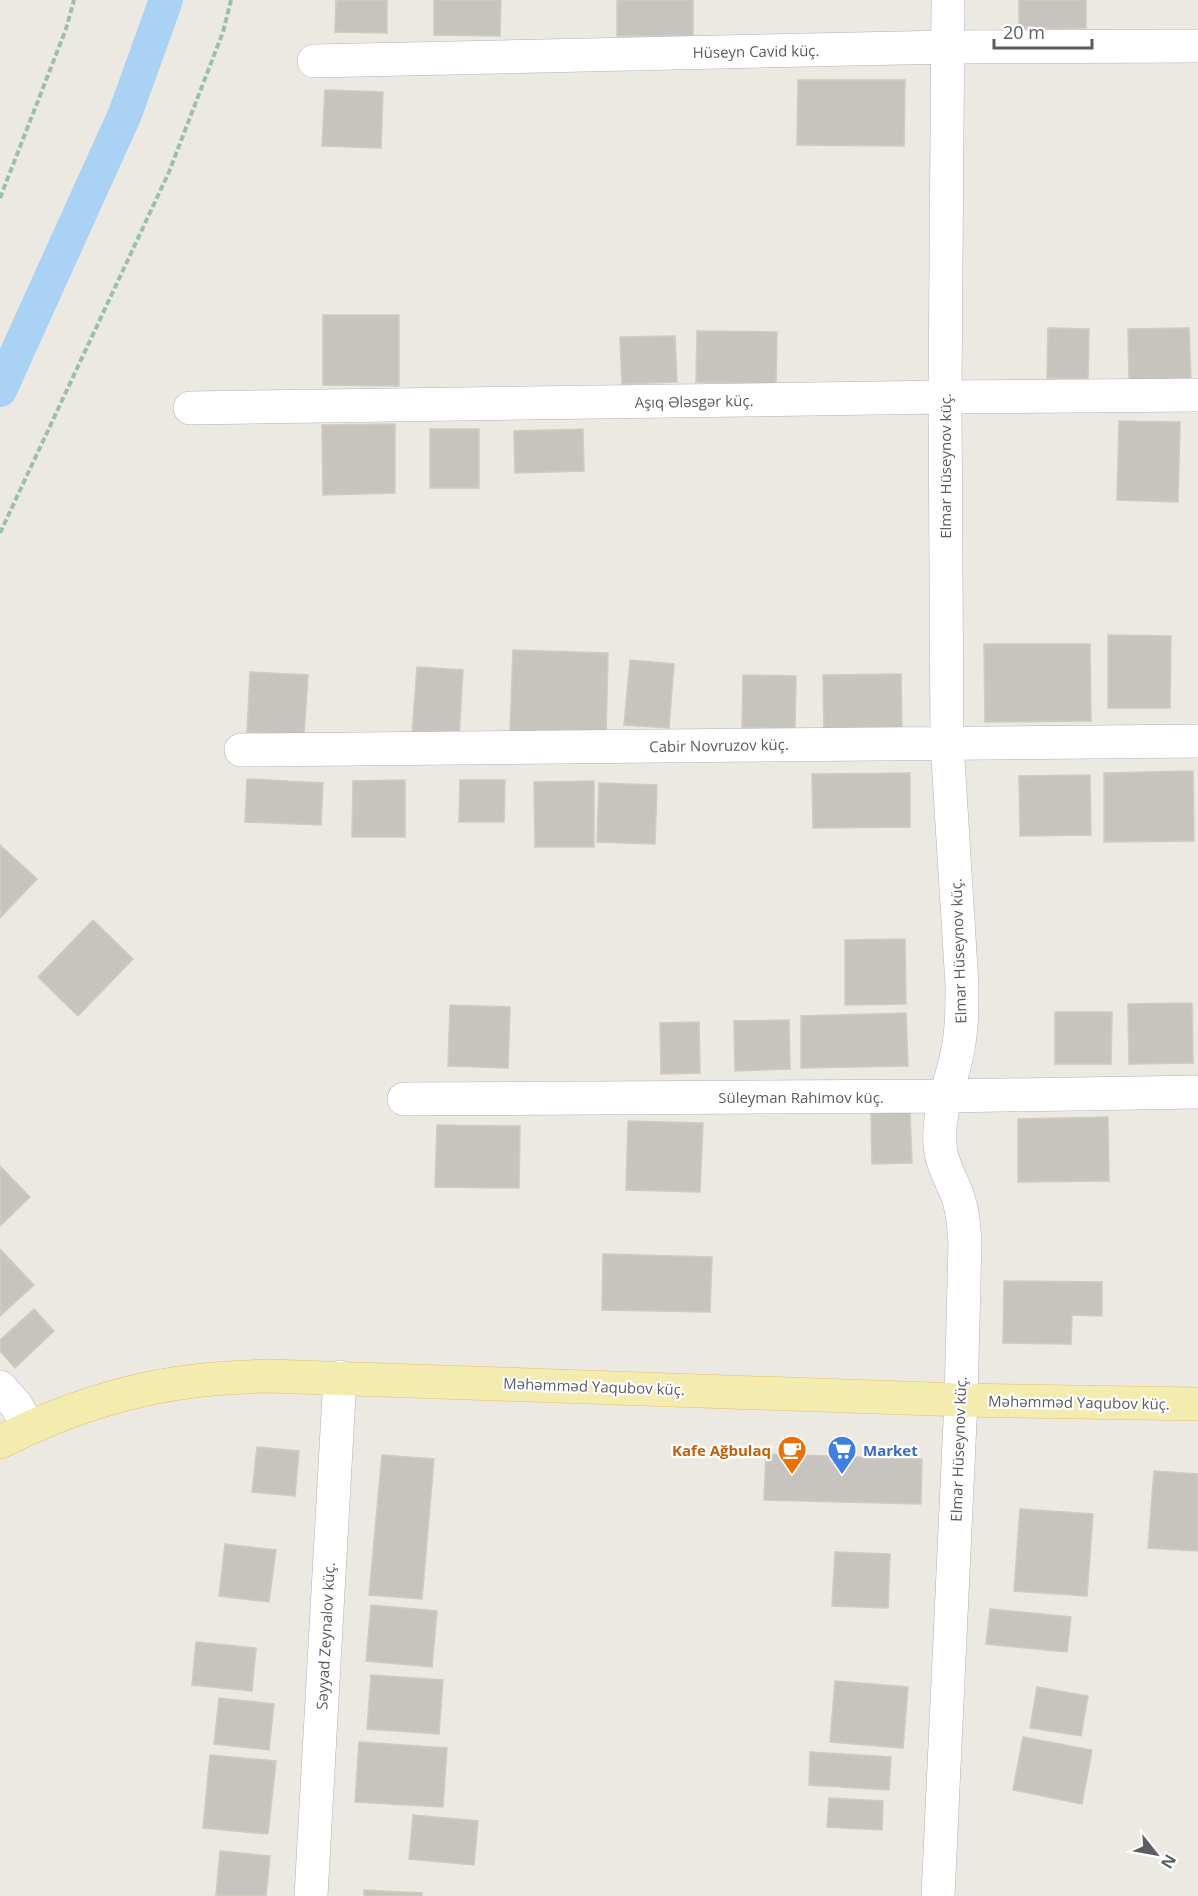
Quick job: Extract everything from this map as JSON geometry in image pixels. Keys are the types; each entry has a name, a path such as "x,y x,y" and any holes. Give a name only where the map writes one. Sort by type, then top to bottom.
{"main road":[{"name":"Məhəmməd Yaqubov küç.","path":"0,1442 29,1427 95,1402 135,1391 193,1381 268,1376 961,1400 1198,1404"}],"street":[{"name":"Elmar Hüseynov küç.","path":"938,1896 961,1400 965,1243 963,1216 958,1197 945,1168 939,1146 940,1120 957,1056 962,1024 962,985 947,743 945,397 948,0"},
{"name":"Hüseyn Cavid küç.","path":"314,61 947,47 1198,46"},
{"name":"Aşıq Ələsgər küç.","path":"190,408 1198,395"},
{"name":"Cabir Novruzov küç.","path":"241,750 1198,741"},
{"name":"Süleyman Rahimov küç.","path":"404,1099 1198,1092"},
{"name":"Səyyad Zeynalov küç.","path":"310,1896 340,1377"},
{"path":"0,1387 16,1405 29,1427"}],"path":[{"path":"0,198 66,29 74,0"},
{"path":"0,533 169,172 223,33 231,0"}],"building":[{"path":"336,0 387,0 387,33 335,32"},
{"path":"434,0 501,0 500,36 434,35"},
{"path":"617,0 693,0 693,36 617,36"},
{"path":"1019,0 1086,0 1086,28 1019,29"},
{"path":"798,80 905,80 904,146 797,145"},
{"path":"325,90 383,92 381,148 322,146"},
{"path":"323,315 399,315 399,386 323,385"},
{"path":"1048,328 1089,329 1088,379 1047,378"},
{"path":"1189,328 1191,379 1129,381 1128,329"},
{"path":"697,331 777,332 776,384 696,382"},
{"path":"675,336 677,382 622,384 620,337"},
{"path":"1119,421 1180,422 1178,502 1117,500"},
{"path":"395,424 395,493 323,495 322,425"},
{"path":"430,429 479,429 479,488 430,488"},
{"path":"583,429 584,471 515,473 514,431"},
{"path":"1108,635 1171,636 1170,708 1108,708"},
{"path":"984,644 1090,644 1091,721 985,722"},
{"path":"513,650 608,653 606,735 510,733"},
{"path":"630,660 674,664 669,728 624,725"},
{"path":"417,667 463,670 459,737 412,734"},
{"path":"250,672 308,675 304,735 247,732"},
{"path":"901,674 902,730 824,731 823,675"},
{"path":"743,675 796,676 795,728 742,728"},
{"path":"1193,771 1194,841 1104,842 1104,773"},
{"path":"910,773 910,827 813,828 812,774"},
{"path":"1090,775 1091,835 1020,836 1019,776"},
{"path":"247,779 323,783 321,825 245,822"},
{"path":"405,780 405,837 352,837 353,781"},
{"path":"460,780 505,780 504,822 459,822"},
{"path":"594,781 594,847 535,847 534,782"},
{"path":"599,783 657,785 655,844 597,842"},
{"path":"0,845 37,879 0,918"},
{"path":"93,920 133,959 78,1016 38,977"},
{"path":"905,939 906,1004 845,1005 845,940"},
{"path":"1192,1003 1193,1063 1129,1064 1128,1004"},
{"path":"450,1005 510,1007 508,1068 448,1066"},
{"path":"1055,1012 1112,1012 1111,1064 1055,1064"},
{"path":"906,1013 908,1066 801,1068 801,1016"},
{"path":"789,1020 790,1069 735,1071 734,1021"},
{"path":"699,1022 700,1073 661,1074 660,1023"},
{"path":"910,1112 912,1163 872,1164 871,1113"},
{"path":"1108,1117 1109,1181 1018,1182 1018,1119"},
{"path":"628,1121 703,1123 700,1192 626,1190"},
{"path":"437,1125 520,1126 519,1188 435,1187"},
{"path":"0,1166 30,1197 0,1226"},
{"path":"0,1249 34,1285 0,1316"},
{"path":"603,1254 712,1257 710,1312 602,1310"},
{"path":"1004,1281 1102,1282 1102,1316 1072,1315 1071,1344 1003,1343"},
{"path":"34,1309 54,1331 15,1368 0,1351 0,1340"},
{"path":"257,1447 299,1451 295,1496 252,1492"},
{"path":"766,1454 922,1459 921,1504 764,1500"},
{"path":"382,1455 434,1459 422,1599 369,1595"},
{"path":"1154,1471 1198,1474 1198,1551 1148,1548"},
{"path":"1020,1509 1093,1514 1087,1596 1014,1591"},
{"path":"225,1544 276,1550 269,1602 219,1596"},
{"path":"835,1552 890,1554 888,1608 832,1606"},
{"path":"371,1605 437,1611 432,1667 366,1661"},
{"path":"990,1609 1071,1617 1067,1652 986,1644"},
{"path":"196,1642 256,1648 252,1691 192,1685"},
{"path":"371,1675 443,1680 439,1734 367,1729"},
{"path":"835,1681 908,1687 903,1748 830,1742"},
{"path":"1037,1687 1088,1696 1081,1736 1030,1728"},
{"path":"219,1698 274,1704 269,1750 214,1744"},
{"path":"1023,1737 1092,1750 1082,1804 1013,1790"},
{"path":"359,1742 447,1748 443,1807 355,1802"},
{"path":"810,1752 891,1757 889,1790 809,1785"},
{"path":"210,1755 276,1761 268,1834 203,1828"},
{"path":"829,1798 883,1801 882,1830 827,1827"},
{"path":"413,1815 478,1821 474,1865 409,1859"},
{"path":"220,1851 270,1856 266,1896 216,1896"},
{"path":"364,1890 422,1893 422,1896 364,1896"}],"waterway":[{"path":"0,390 125,114 166,0"}],"place":[{"name":"Kafe Ağbulaq","path":"792,1476"},
{"name":"Market","path":"842,1476"}]}
